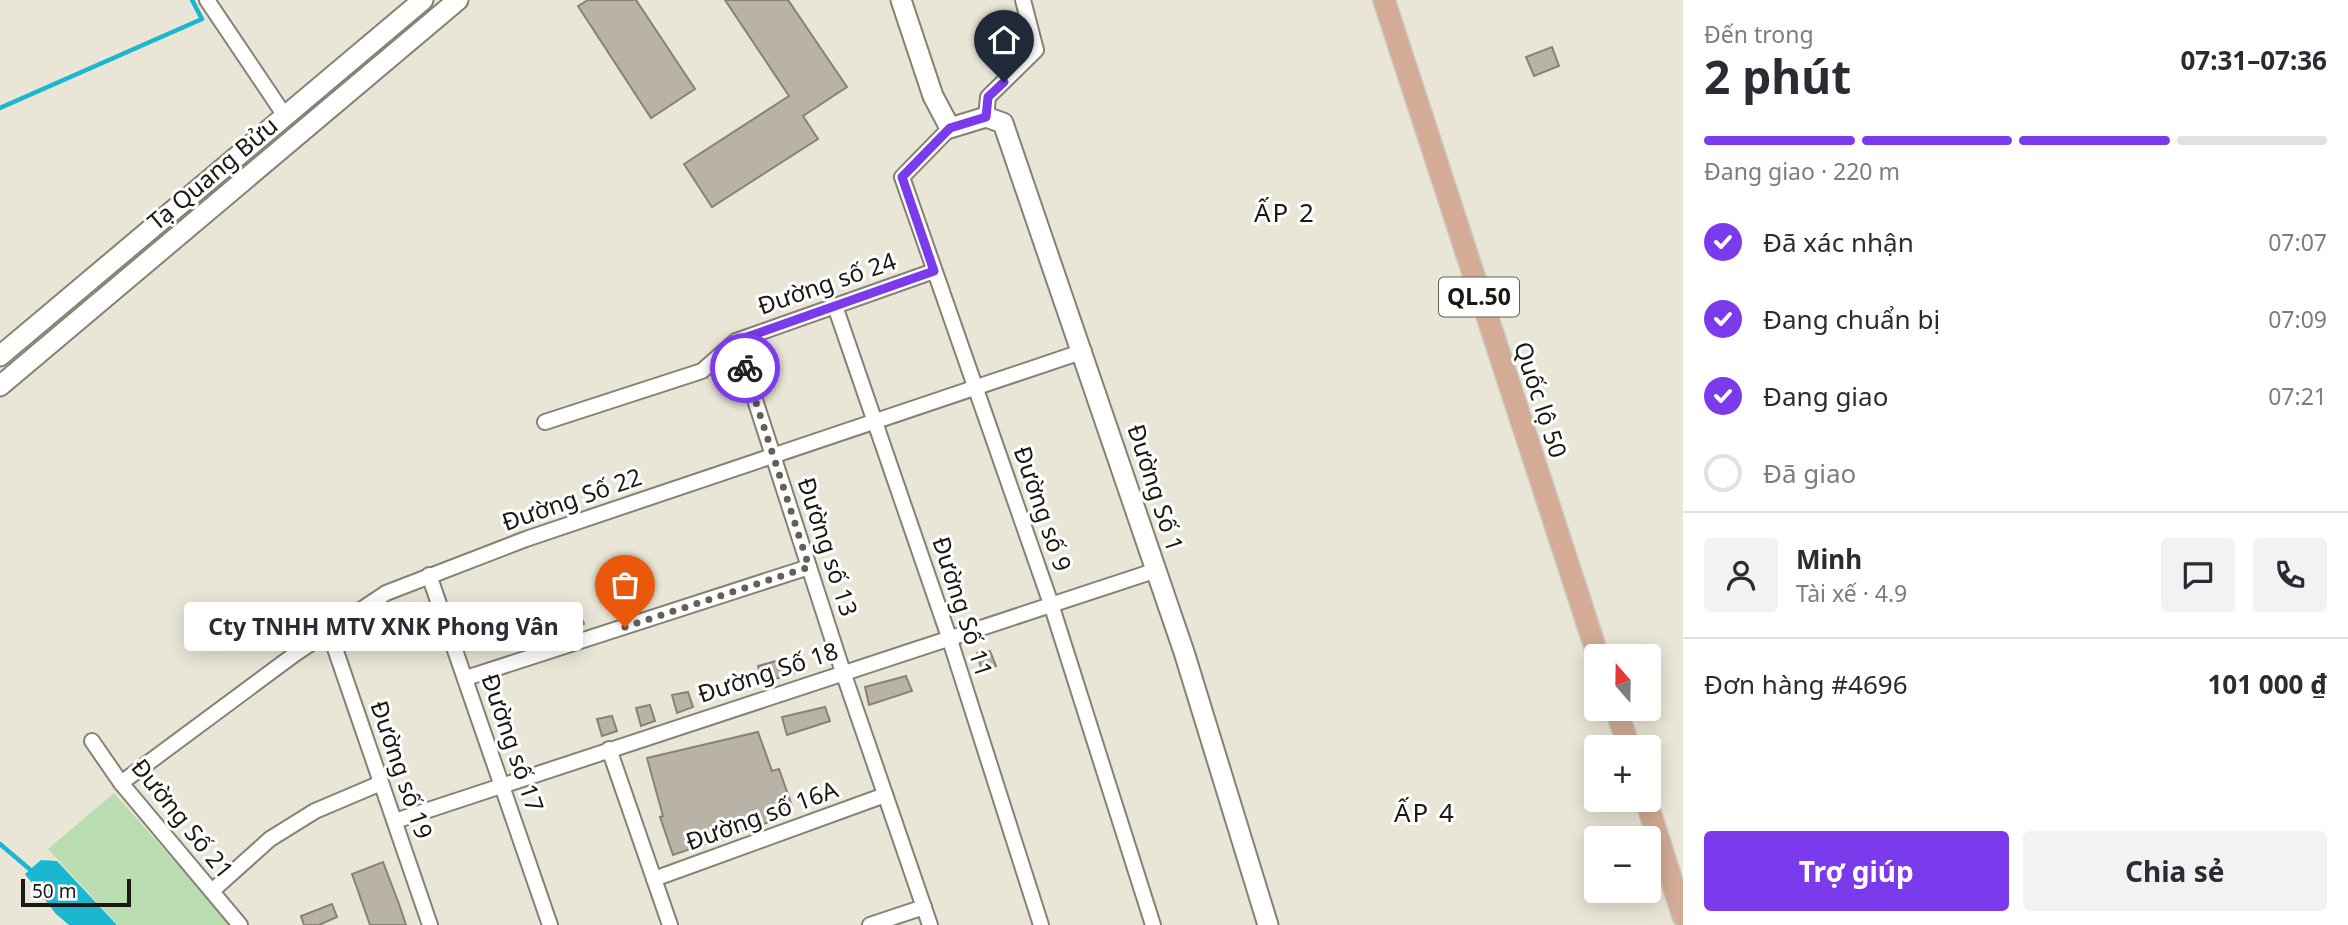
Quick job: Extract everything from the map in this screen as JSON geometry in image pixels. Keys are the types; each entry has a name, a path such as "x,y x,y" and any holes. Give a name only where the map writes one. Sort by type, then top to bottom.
{"main road":[{"name":"Quốc lộ 50","path":"1384,0 1594,644"},
{"path":"1650,812 1683,916"}],"street":[{"path":"207,0 285,116"},
{"name":"Tạ Quang Bửu","path":"0,356 423,0"},
{"name":"Tạ Quang Bửu","path":"0,386 458,0"},
{"path":"901,0 933,96 950,128 986,117 988,97 1036,50 1023,0"},
{"name":"Đường Số 1","path":"986,117 1003,123 1084,351 1157,570 1268,925"},
{"name":"Đường số 9","path":"950,128 902,177 1051,604 1153,925"},
{"path":"228,164 243,181"},
{"name":"Đường số 24","path":"545,422 702,371 736,341 934,271"},
{"name":"Đường Số 11","path":"835,306 949,638 1041,925"},
{"name":"Đường số 13","path":"736,341 843,672 930,925"},
{"name":"Đường Số 22","path":"121,783 329,631 386,593 526,539 774,457 874,419 1084,351"},
{"path":"466,678 809,567"},
{"name":"Đường Số 18","path":"395,821 609,748 1157,570"},
{"name":"Đường số 17","path":"429,575 550,925"},
{"name":"Đường số 19","path":"329,631 430,925"},
{"name":"Đường Số 21","path":"92,741 121,783 240,925"},
{"path":"609,748 670,925"},
{"path":"212,891 270,839 315,811 381,783"},
{"name":"Đường số 16A","path":"654,879 885,795"},
{"path":"870,925 924,907"}],"green space":[{"path":"114,793 231,925 118,925 48,849"}],"water":[{"path":"41,860 57,861 117,925 69,925 56,914 25,874"}],"building":[{"path":"588,0 636,0 695,89 651,118 578,6"},
{"path":"725,0 788,0 847,87 803,116 818,139 712,207 684,164 789,96"},
{"path":"1552,47 1559,66 1534,76 1526,57"},
{"path":"578,608 584,624 549,636 544,618"},
{"path":"990,651 996,666 982,671 977,653"},
{"path":"798,655 803,670 763,683 758,666"},
{"path":"906,676 912,691 869,705 865,687"},
{"path":"688,692 693,707 677,713 672,695"},
{"path":"650,705 655,721 641,726 636,708"},
{"path":"825,707 830,721 787,735 782,717"},
{"path":"612,716 617,731 602,736 597,719"},
{"path":"758,732 772,771 779,769 792,806 783,809 784,813 768,818 769,822 673,855 660,817 663,816 647,758"},
{"path":"383,862 406,925 370,925 352,874"},
{"path":"332,904 337,917 319,925 304,925 301,916"}],"waterway":[{"path":"0,108 202,19 192,0"},
{"path":"0,844 33,872"}],"way so far":[{"path":"625,627 809,567 745,368"}],"place":[{"name":"Cty TNHH MTV XNK Phong Vân","path":"625,627"}],"district":[{"name":"ẤP 2","path":"1285,213"},
{"name":"ẤP 4","path":"1425,813"}],"route":[{"path":"745,368 736,341 934,271 902,177 950,128 986,117 988,97 1004,82"}]}
